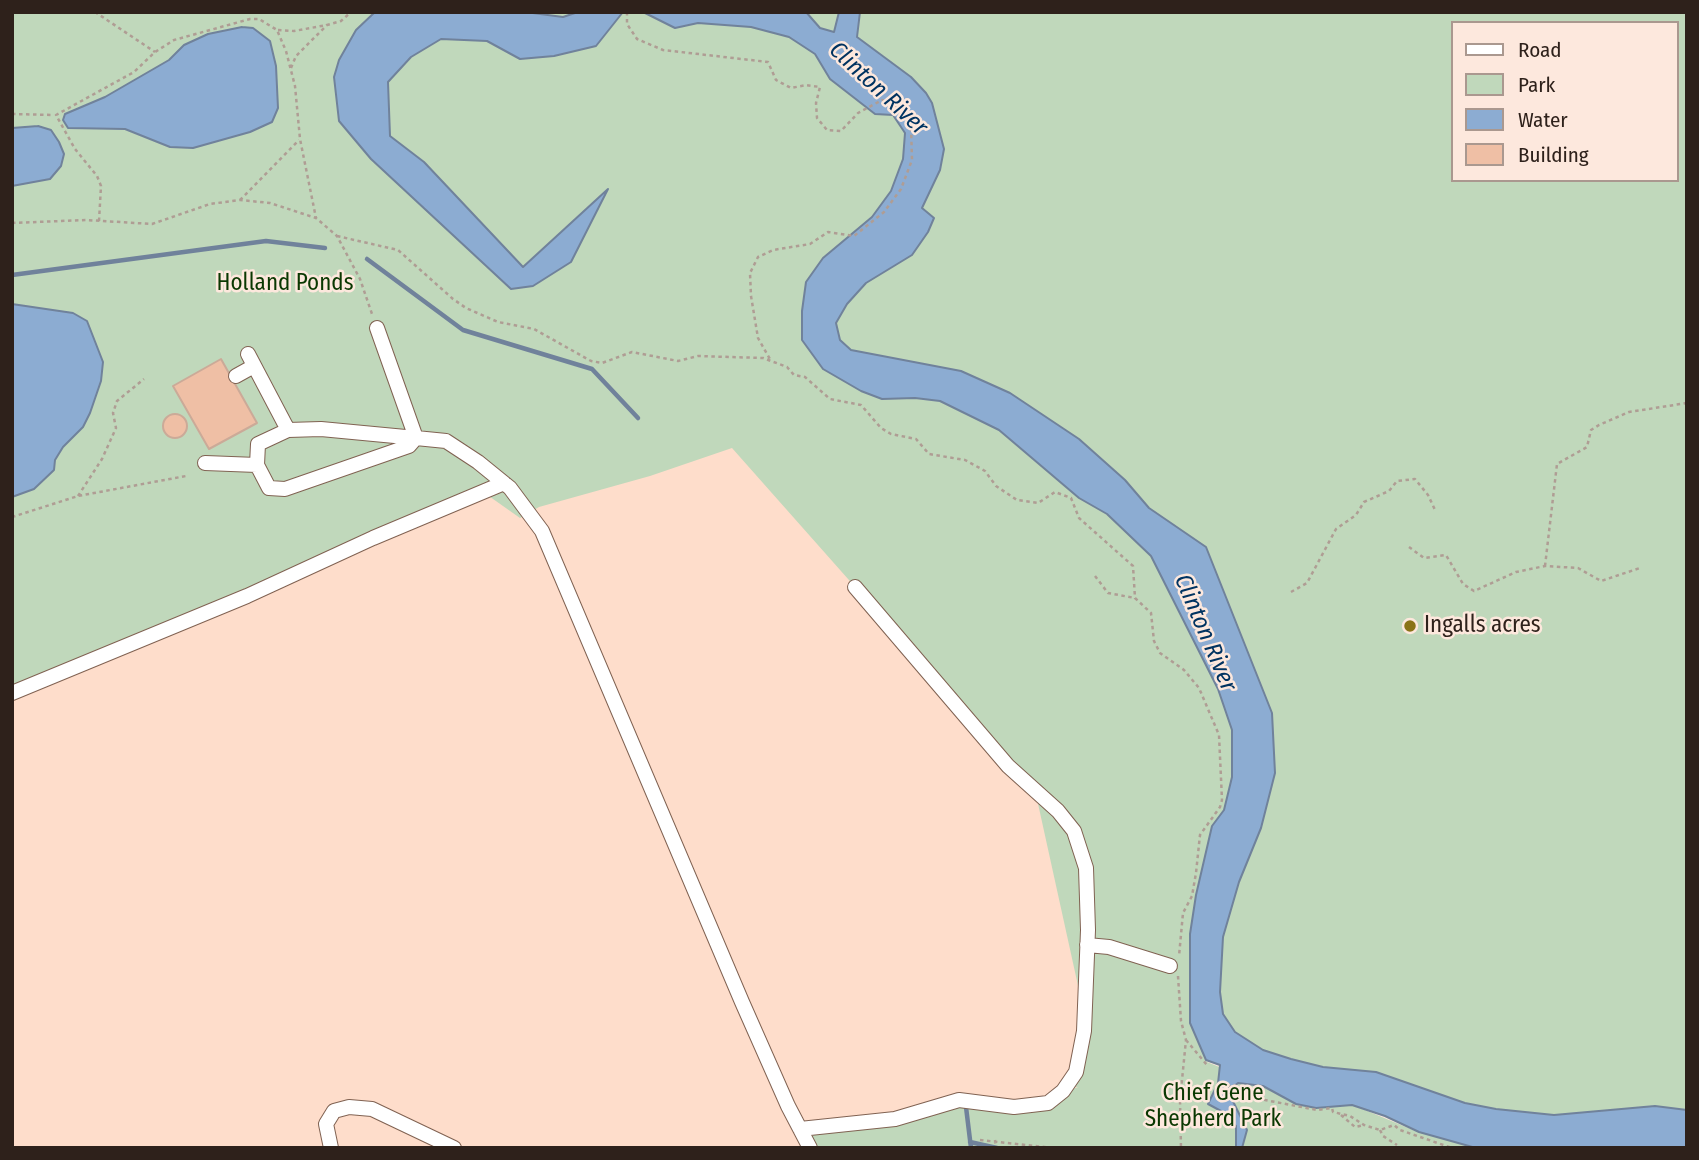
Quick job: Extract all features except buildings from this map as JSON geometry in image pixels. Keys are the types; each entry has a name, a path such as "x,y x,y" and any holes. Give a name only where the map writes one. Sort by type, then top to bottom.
{"lane":[{"path":"377,328 416,438"},
{"path":"236,376 251,360 288,429"},
{"path":"416,438 410,446 285,489 269,488 257,465 258,444 288,429 321,429 416,438 446,441 504,483 542,531 569,588 737,990 810,1148"},
{"path":"205,463 257,465"},
{"path":"12,692 247,596 373,538 504,483"},
{"path":"800,1129 895,1119 959,1100 1014,1107 1048,1103 1063,1091 1076,1072 1082,1049 1087,945 1086,868 1074,831 1058,811 1008,766 855,587"},
{"path":"1087,945 1109,947 1175,965"},
{"path":"331,1148 326,1124 334,1111 349,1107 372,1109 454,1148"}],"path":[{"path":"95,12 155,52"},
{"path":"12,114 56,115 134,72 155,52 174,40 250,19 259,19 277,30 294,31 341,21 351,12"},
{"path":"627,12 627,24 637,39 663,50 768,62 776,80 791,88 806,85 820,87 816,103 817,118 827,130 841,131 858,113 882,100 896,107 911,126 912,160 901,189 884,212 854,236 828,232 810,244 773,250 758,257 750,273 751,296 758,338 773,364"},
{"path":"290,69 296,56 327,25"},
{"path":"277,30 290,69 300,139 316,218"},
{"path":"56,115 75,149 97,176 101,186 99,221"},
{"path":"240,200 300,139"},
{"path":"12,223 99,221 152,224 210,204 240,200 270,203 316,218 337,236 360,279 377,328"},
{"path":"337,236 398,250 466,308 498,322 534,329 591,361 602,363 632,352 678,361 689,358 762,358 773,364 780,363 794,375 805,377 830,399 861,405 881,428 891,435 916,439 929,454 965,460 985,471 996,486 1017,500 1038,503 1055,492 1072,498 1079,518 1133,566 1135,598"},
{"path":"78,496 102,459 116,428 113,413 117,401 144,379"},
{"path":"1545,566 1557,464 1587,447 1591,430 1599,425 1629,412 1687,403"},
{"path":"12,517 64,503 78,496 186,476"},
{"path":"1291,592 1307,583 1336,529 1356,515 1364,502 1389,491 1397,481 1415,479 1428,495 1436,512"},
{"path":"1409,547 1424,558 1446,555 1463,584 1474,591 1516,572 1545,566 1577,568 1601,581 1640,568"},
{"path":"1094,576 1108,593 1135,598 1151,613 1154,641 1160,653 1184,670 1199,688 1219,735 1222,800 1200,835 1192,896 1183,913 1175,965 1186,1040 1180,1147"},
{"path":"1186,1040 1207,1065"},
{"path":"1238,1087 1245,1087 1265,1100 1317,1110 1332,1108 1333,1112 1355,1127 1364,1125"},
{"path":"1340,1115 1350,1116 1364,1125 1380,1130 1394,1125 1400,1130 1452,1148"},
{"path":"1380,1130 1383,1136 1397,1145"},
{"path":"980,1140 1054,1148"},
{"path":"995,1140 996,1148"}],"shaded area":[{"path":"725,415 955,561 1179,1148 12,1148 12,686 439,506"}],"green space":[{"path":"12,12 1687,12 1687,1135 1517,1139 1277,1070 1190,1019 1207,1062 1264,1085 1297,1104 1316,1108 1353,1105 1418,1132 1479,1148 813,1148 804,1131 944,1106 1013,1110 1078,1087 1070,1087 1086,1022 1035,790 732,448 650,476 539,507 520,518 486,494 12,691"}],"water":[{"path":"375,12 525,12 563,17 578,12 623,12 596,46 554,56 520,59 487,41 441,39 411,57 388,82 390,136 424,162 523,267 608,189 571,262 533,286 511,289 371,159 339,121 334,77 339,60 356,30"},
{"name":"Clinton River","path":"643,12 806,12 820,28 834,32 839,12 860,12 857,37 911,77 926,93 932,103 944,149 940,170 922,208 934,218 928,232 912,255 866,283 847,304 836,323 840,340 851,350 961,371 1010,393 1079,439 1125,480 1149,508 1206,547 1272,713 1275,773 1261,828 1239,882 1223,937 1220,992 1223,1014 1235,1032 1263,1050 1291,1059 1323,1067 1376,1072 1465,1103 1496,1109 1554,1115 1655,1106 1687,1110 1687,1148 1476,1148 1419,1132 1385,1116 1352,1105 1316,1108 1296,1104 1263,1086 1238,1083 1228,1091 1247,1130 1242,1148 1236,1148 1236,1126 1221,1111 1208,1104 1218,1083 1220,1065 1206,1060 1190,1023 1190,934 1212,826 1224,810 1232,777 1232,730 1218,689 1151,556 1107,514 1079,498 999,430 940,401 915,398 882,399 861,391 823,369 802,340 806,282 823,258 872,217 891,191 903,159 905,133 893,115 875,114 830,79 815,54 789,37 751,27 698,23 675,28"},
{"path":"242,27 253,28 270,41 276,66 278,108 272,122 250,132 193,148 170,147 125,129 68,128 63,120 65,114 105,97 169,60 184,45 208,34"},
{"path":"38,126 51,130 59,142 64,154 61,166 50,179 12,186 12,128"},
{"path":"12,304 73,313 87,321 103,362 101,381 83,427 63,447 55,460 54,470 34,489 12,497"}],"waterway":[{"path":"12,275 266,241 325,248"},
{"path":"367,259 463,330 592,369 638,418"},
{"path":"966,1107 971,1148"},
{"path":"970,1142 997,1148"}],"place":[{"name":"Ingalls acres","path":"1410,626"}],"park label":[{"name":"Holland Ponds","path":"285,284"},
{"name":"Chief Gene Shepherd Park","path":"1213,1107"}]}
